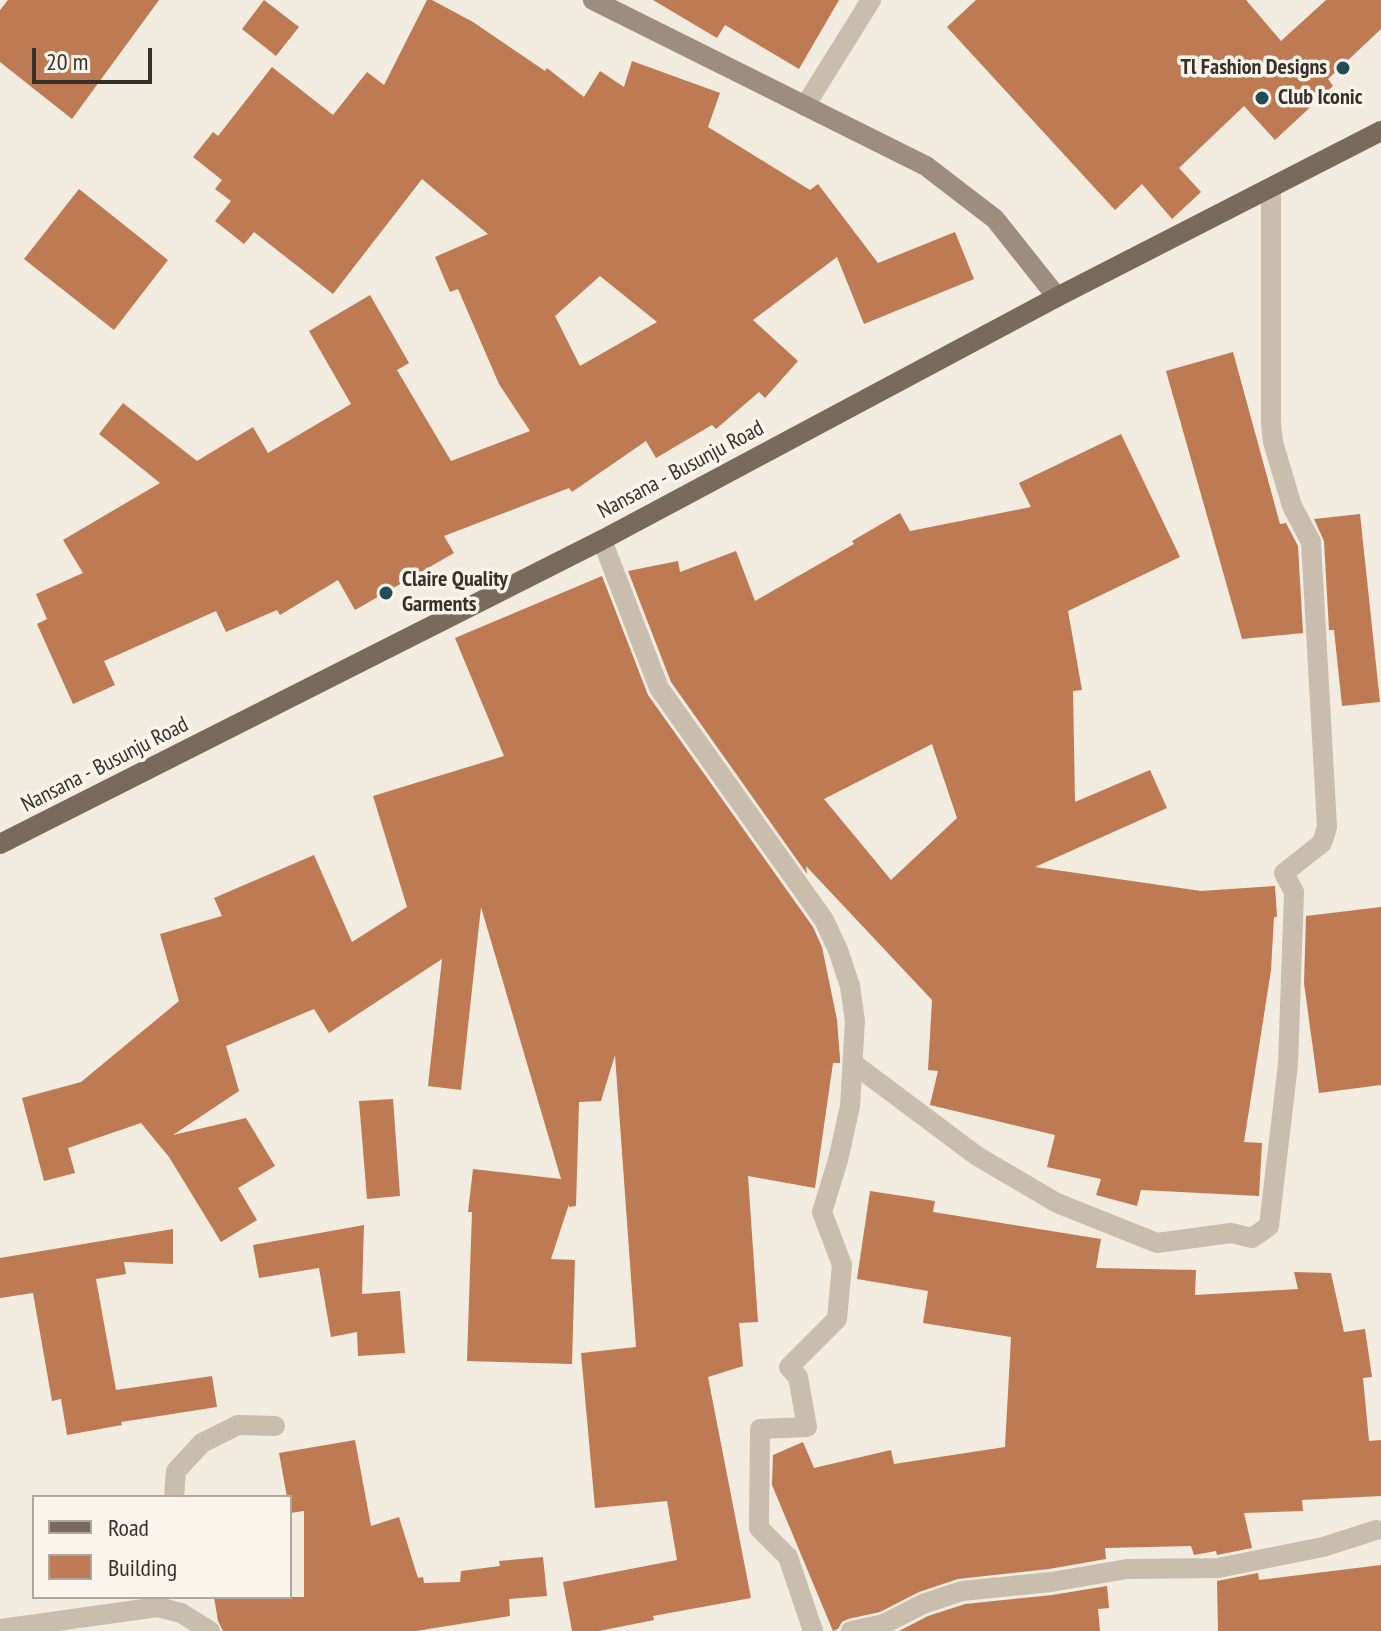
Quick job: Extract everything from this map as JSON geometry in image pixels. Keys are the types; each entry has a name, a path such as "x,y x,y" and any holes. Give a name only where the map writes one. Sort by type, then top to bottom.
{"main road":[{"name":"Nansana - Busunju Road","path":"0,844 602,540 1057,297 1381,131"}],"street":[{"path":"593,0 926,166 995,219 1057,297"},
{"path":"805,106 871,0"},
{"path":"854,1064 977,1156 1057,1203 1157,1243 1231,1233 1252,1238 1269,1226 1288,1064 1294,892 1284,873 1322,843 1327,827 1311,542 1292,506 1273,442 1271,423 1271,188"},
{"path":"602,540 659,688 824,920 850,986 855,1021 854,1064 841,1146 822,1212 842,1265 837,1319 789,1367 798,1377 807,1427 760,1429 759,1528 788,1557 813,1631"},
{"path":"174,1495 176,1471 202,1443 238,1425 275,1426"},
{"path":"851,1631 884,1624 923,1604 962,1591 1051,1582 1127,1569 1218,1568 1323,1547 1376,1530"},
{"path":"0,1629 158,1607 170,1602 210,1631"}],"building":[{"path":"8,0 159,0 72,119 0,62 0,10"},
{"path":"264,0 299,27 276,56 242,29"},
{"path":"427,0 473,22 545,71 547,68 584,97 600,71 624,87 632,61 720,93 708,127 810,190 818,184 878,263 955,232 974,279 864,324 837,257 753,320 798,361 765,398 759,392 716,429 712,425 656,458 646,441 572,492 569,488 444,536 454,553 355,610 338,580 280,615 277,610 226,632 216,611 104,661 115,685 73,704 37,624 47,619 36,594 83,573 63,540 160,483 99,434 123,403 197,461 253,427 268,453 351,404 309,331 370,295 409,363 397,370 451,461 530,431 499,384 458,289 450,292 435,257 488,234 422,179 333,294 254,232 244,244 215,221 231,201 215,189 222,180 193,157 213,132 218,136 272,67 333,115 367,72 384,85","holes":["600,276 657,322 580,366 555,316"]},
{"path":"653,0 839,0 799,69 725,25 717,38"},
{"path":"976,0 1246,0 1281,41 1326,0 1381,0 1381,29 1328,79 1333,86 1275,140 1244,106 1179,168 1201,192 1172,219 1142,184 1115,210 947,27"},
{"path":"79,189 168,260 114,330 24,259"},
{"path":"1233,352 1280,524 1286,523 1298,546 1303,633 1242,639 1166,371"},
{"path":"1121,434 1180,557 1068,611 1082,690 1073,691 1075,802 1150,770 1167,808 1035,867 1201,891 1275,886 1277,917 1274,917 1271,970 1244,1142 1262,1143 1259,1196 1141,1190 1137,1206 1096,1195 1101,1179 1047,1167 1055,1135 930,1105 938,1071 928,1070 932,1000 806,866 807,874 671,682 628,571 678,561 680,572 736,551 755,601 854,544 852,541 900,513 910,531 1031,507 1019,483","holes":["932,744 957,818 891,880 824,799"]},
{"path":"1360,514 1380,702 1342,706 1334,630 1329,630 1324,541 1314,519"},
{"path":"602,576 648,695 813,927 822,947 837,1020 840,1063 833,1063 815,1188 748,1176 758,1322 739,1323 743,1366 708,1377 751,1598 653,1616 654,1620 599,1631 572,1631 563,1582 677,1560 667,1501 595,1508 581,1353 636,1347 615,1055 601,1101 579,1102 576,1206 569,1207 569,1204 551,1259 575,1260 572,1364 467,1361 472,1212 468,1212 473,1169 561,1179 481,907 461,1090 428,1086 442,959 329,1033 314,1009 226,1046 239,1091 173,1135 246,1118 275,1166 238,1188 257,1220 221,1242 169,1157 141,1123 68,1148 75,1173 44,1181 22,1098 81,1082 179,1001 160,934 222,916 214,898 314,855 352,942 407,907 373,796 504,756 455,638"},
{"path":"1381,907 1381,1085 1319,1093 1304,983 1306,916"},
{"path":"393,1099 400,1196 367,1199 359,1101"},
{"path":"870,1191 935,1201 933,1212 1101,1239 1096,1268 1196,1270 1195,1295 1298,1289 1294,1272 1331,1273 1344,1332 1365,1329 1372,1377 1363,1378 1369,1441 1381,1440 1381,1496 1302,1500 1303,1511 1244,1513 1252,1548 1217,1555 1216,1551 1194,1555 1191,1546 1105,1548 1106,1559 958,1579 919,1592 880,1612 848,1619 833,1631 772,1485 773,1455 803,1442 814,1468 891,1450 894,1464 1005,1447 1011,1337 923,1323 928,1291 857,1279"},
{"path":"364,1225 362,1294 400,1291 405,1353 358,1356 357,1332 331,1337 319,1268 259,1278 253,1245"},
{"path":"173,1229 173,1264 124,1262 126,1274 96,1279 116,1390 212,1376 217,1407 121,1422 122,1425 67,1435 61,1399 52,1401 33,1293 0,1298 0,1258"},
{"path":"355,1440 371,1526 399,1517 418,1578 423,1577 424,1583 460,1582 461,1571 500,1566 499,1561 543,1557 547,1596 509,1599 510,1616 416,1631 223,1631 214,1599 304,1597 304,1511 292,1513 292,1495 287,1495 279,1453"},
{"path":"1381,1565 1381,1631 1218,1631 1217,1581 1258,1573 1259,1580"},
{"path":"1107,1586 1109,1608 1098,1609 1100,1631 899,1631 928,1616 965,1604"}],"place":[{"name":"Tl Fashion Designs","path":"1343,68"},
{"name":"Club Iconic","path":"1262,98"},
{"name":"Claire Quality Garments","path":"386,593"}]}
